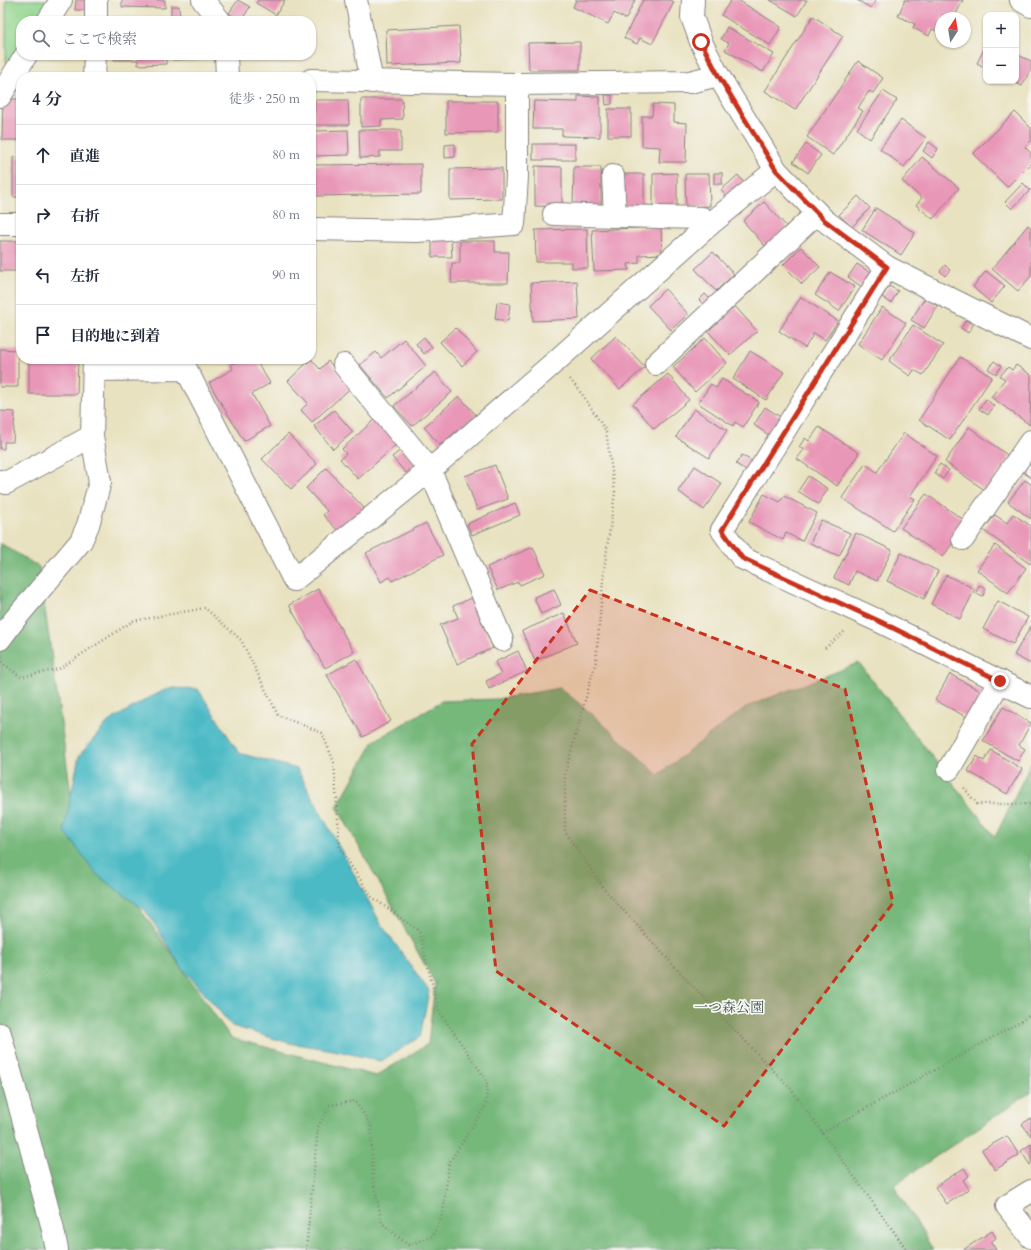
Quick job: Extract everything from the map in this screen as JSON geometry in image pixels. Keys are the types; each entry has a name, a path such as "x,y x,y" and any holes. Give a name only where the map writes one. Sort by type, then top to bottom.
{"street":[{"path":"51,16 61,0"},
{"path":"96,0 96,16"},
{"path":"203,0 216,16"},
{"path":"356,0 372,82"},
{"path":"694,0 692,17 701,42 718,75 776,170 817,213 824,220 887,267 1031,339"},
{"path":"1021,0 1031,6"},
{"path":"0,96 23,60"},
{"path":"94,72 95,60"},
{"path":"226,60 227,72"},
{"path":"316,80 517,84 690,82 718,75"},
{"path":"316,229 417,231 514,224 517,177 517,84"},
{"path":"0,639 81,541 88,524 100,482 92,436 94,365 186,369 294,580 430,470 556,361 709,225 776,170"},
{"path":"613,176 615,216"},
{"path":"656,364 817,213"},
{"path":"554,214 702,218 709,225"},
{"path":"0,224 16,224"},
{"path":"887,267 722,530 742,558 881,622 1031,697"},
{"path":"344,365 430,470 502,640"},
{"path":"0,481 6,483 92,436"},
{"path":"963,539 1031,441"},
{"path":"949,769 1000,681"},
{"path":"0,1034 52,1225 57,1250"},
{"path":"1031,1191 1007,1206 1031,1237"}],"path":[{"path":"556,361 584,397 606,431 615,492 604,570 596,661 565,773 564,832 605,890 686,979 791,1089 907,1250"},
{"path":"0,661 21,677 59,669 133,621 205,608 241,640 278,715 322,733 334,762 340,850 372,897 419,931 439,1011 487,1081 486,1104 449,1163 443,1213 433,1236 408,1245 382,1223 373,1180 371,1125 355,1100 330,1105 318,1126 306,1250"},
{"path":"949,769 977,804 1031,804"},
{"path":"822,1133 1022,1021 1031,1013"}],"highlighted area":[{"path":"590,590 845,689 893,903 724,1126 496,971 472,744"}],"green space":[{"path":"6,0 55,0 44,16 16,16 16,58 14,61 6,62"},
{"name":"一つ森公園","path":"0,543 39,567 74,815 231,1038 376,1076 428,1044 435,983 337,807 374,741 442,701 497,699 560,688 592,714 658,775 746,707 859,663 995,837 1031,763 1031,1092 894,1185 933,1250 0,1250"}],"water":[{"path":"169,688 198,689 239,753 297,769 381,924 429,991 420,1037 381,1061 333,1050 289,1043 232,1026 180,965 146,911 97,875 64,830 79,756 108,722"}],"building":[{"path":"76,0 89,0 88,10 75,10"},
{"path":"122,0 165,0 165,8 122,7"},
{"path":"238,0 250,7 244,16 234,16 229,13"},
{"path":"258,0 285,0 276,15 256,3"},
{"path":"576,0 635,0 626,19 614,13 608,24 573,7"},
{"path":"643,0 671,0 674,2 652,44 640,38 637,44 624,38"},
{"path":"731,0 738,0 781,27 770,45 721,15"},
{"path":"770,0 807,0 797,16"},
{"path":"857,0 876,0 871,8"},
{"path":"905,0 963,0 957,12 935,12 935,30 932,29 929,36 913,28 915,24 898,16"},
{"path":"171,6 179,6 180,16 171,16"},
{"path":"813,16 843,36 795,110 765,91"},
{"path":"459,26 461,63 387,66 386,30"},
{"path":"727,27 774,54 763,72 725,50 729,43 721,39"},
{"path":"580,42 580,70 529,70 528,43"},
{"path":"983,51 983,66 977,63"},
{"path":"1019,55 1031,61 1031,69 1022,86 1018,84"},
{"path":"138,60 166,60 166,64 138,65"},
{"path":"858,61 883,78 873,93 869,91 858,108 863,111 833,155 807,137"},
{"path":"883,91 897,100 870,139 857,129"},
{"path":"605,95 612,95 612,104 606,105"},
{"path":"578,96 600,97 600,137 562,136 562,129 533,129 534,101 578,102"},
{"path":"3,99 16,99 16,140 2,140"},
{"path":"361,99 402,99 403,119 381,120 381,126 361,127"},
{"path":"316,100 348,100 349,125 316,125"},
{"path":"446,101 498,101 498,132 446,133"},
{"path":"653,104 674,105 674,122 687,123 686,162 659,162 660,147 642,146 642,116 652,116"},
{"path":"608,109 631,109 631,136 608,136"},
{"path":"1015,112 1031,128 1031,141 1025,147 1031,153 1031,163 1007,187 973,154"},
{"path":"901,120 926,138 904,167 880,149"},
{"path":"348,130 349,155 316,156 316,131"},
{"path":"359,130 401,130 401,151 380,151 380,157 360,158"},
{"path":"929,142 938,149 932,158 923,151"},
{"path":"455,144 455,157 445,158 445,145"},
{"path":"533,144 575,144 575,160 533,160"},
{"path":"806,144 821,155 808,173 793,162"},
{"path":"13,157 16,157 16,197 13,197"},
{"path":"922,157 959,188 933,219 916,205 922,198 902,181"},
{"path":"421,164 421,194 316,196 316,165"},
{"path":"535,166 562,167 562,207 535,206"},
{"path":"574,167 601,167 601,207 573,207"},
{"path":"502,168 502,199 450,200 450,169"},
{"path":"677,173 677,206 653,206 653,174"},
{"path":"714,173 722,173 722,184 714,184"},
{"path":"620,174 644,174 644,206 620,207"},
{"path":"685,174 709,174 710,206 686,207"},
{"path":"738,175 745,184 728,199 721,190"},
{"path":"1023,183 1030,190 1012,209 1005,202"},
{"path":"858,196 870,208 852,227 839,215"},
{"path":"764,202 787,227 765,246 743,221"},
{"path":"876,208 915,233 901,255 862,230"},
{"path":"1028,225 1031,228 1031,276 1018,291 992,269"},
{"path":"661,227 662,254 639,255 639,263 628,264 629,270 594,271 592,230"},
{"path":"587,229 588,268 572,268 572,262 536,262 535,230"},
{"path":"451,239 452,257 432,257 432,240"},
{"path":"0,241 16,241 16,271 0,271"},
{"path":"460,241 495,241 495,252 509,252 508,283 451,283 452,263 460,263"},
{"path":"801,247 820,267 802,284 783,265"},
{"path":"713,252 734,274 716,291 695,269"},
{"path":"857,264 871,273 862,287 848,277"},
{"path":"945,265 950,270 945,276 940,271"},
{"path":"986,271 1005,286 991,303 973,287"},
{"path":"830,272 855,287 839,311 815,295"},
{"path":"577,281 579,319 533,321 531,283"},
{"path":"889,286 898,291 891,303 882,297"},
{"path":"665,289 688,314 671,330 648,306"},
{"path":"705,294 711,300 705,306 699,300"},
{"path":"801,297 838,321 825,340 814,333 805,348 779,331"},
{"path":"925,298 938,306 924,328 911,320"},
{"path":"497,302 510,304 508,321 495,319"},
{"path":"733,304 757,331 730,355 705,328"},
{"path":"882,307 906,323 882,360 858,344"},
{"path":"966,320 973,325 968,333 961,328"},
{"path":"913,325 943,345 923,375 914,370 910,376 889,361"},
{"path":"456,328 477,352 462,366 440,342"},
{"path":"616,336 645,367 620,389 591,359"},
{"path":"424,337 432,347 424,354 416,344"},
{"path":"705,338 727,363 695,392 673,367"},
{"path":"404,339 426,366 388,398 360,365 376,352 381,358"},
{"path":"0,349 16,350 16,364 18,364 18,387 0,387"},
{"path":"750,351 784,372 766,400 733,379"},
{"path":"960,357 992,377 950,440 919,420"},
{"path":"328,361 352,387 312,422 301,410 308,403 288,381 306,364 316,364 320,369"},
{"path":"994,361 1001,366 996,374 988,369"},
{"path":"29,364 78,364 77,394 29,394"},
{"path":"231,364 258,364 270,383 252,394 270,426 244,441 209,383 233,369"},
{"path":"1016,365 1031,375 1030,425 991,397 1005,379 1000,376 1008,367 1012,370"},
{"path":"435,372 452,392 412,426 394,406"},
{"path":"668,374 689,400 654,429 633,404"},
{"path":"722,379 759,402 743,427 735,422 733,426 698,403 711,384 716,388"},
{"path":"459,396 476,415 440,445 424,427"},
{"path":"986,399 994,406 988,415 979,409"},
{"path":"765,407 782,418 770,436 754,425"},
{"path":"694,409 727,430 709,458 676,437"},
{"path":"334,410 353,432 333,449 314,426"},
{"path":"0,411 15,412 13,442 4,442 4,449 0,449"},
{"path":"375,419 398,443 358,479 340,459 346,454 342,449"},
{"path":"819,427 859,453 837,486 797,459 804,449 799,447 805,438 809,441"},
{"path":"969,427 1010,457 986,491 945,462"},
{"path":"904,433 937,456 910,496 915,499 893,531 842,498 865,464 877,472"},
{"path":"288,434 317,464 291,489 262,459"},
{"path":"402,449 416,464 406,473 392,457"},
{"path":"1031,452 1031,478 1018,468"},
{"path":"742,455 753,462 747,471 736,464"},
{"path":"940,464 949,470 943,479 934,473"},
{"path":"495,465 508,499 477,510 465,476"},
{"path":"695,466 722,484 704,510 678,491"},
{"path":"326,468 364,508 339,532 323,515 327,511 306,488"},
{"path":"808,476 828,489 818,504 798,491"},
{"path":"1025,480 1031,484 1031,519 1008,502"},
{"path":"764,494 780,502 784,496 817,513 802,541 786,533 783,540 749,522"},
{"path":"926,494 967,522 943,557 901,528"},
{"path":"515,503 520,515 472,535 467,524"},
{"path":"1013,514 1031,526 1030,564 983,530 995,515 1007,523"},
{"path":"821,520 850,533 839,556 810,543"},
{"path":"426,523 443,555 392,581 390,577 381,582 366,553"},
{"path":"856,533 892,550 877,581 855,571 849,585 834,578"},
{"path":"995,545 1026,568 1008,593 977,570"},
{"path":"533,547 545,574 520,585 518,582 498,590 487,567"},
{"path":"901,553 938,571 924,599 887,581"},
{"path":"946,575 975,589 960,619 931,604"},
{"path":"979,585 986,588 983,596 976,593"},
{"path":"318,589 354,652 325,668 289,605"},
{"path":"554,589 561,605 541,614 534,597"},
{"path":"472,598 493,648 457,664 440,625 458,618 453,606"},
{"path":"998,601 1028,617 1013,644 983,629"},
{"path":"564,613 577,643 535,661 522,631"},
{"path":"1031,626 1031,664 1014,655"},
{"path":"518,651 527,671 489,689 486,681 501,674 495,662"},
{"path":"356,659 391,721 363,737 327,675"},
{"path":"950,674 984,693 970,719 935,700"},
{"path":"1003,707 1031,723 1019,745 1025,749 1018,761 983,741"},
{"path":"991,750 1022,769 1007,794 968,771 977,756 984,761"},
{"path":"1031,1118 1031,1136 1022,1124"},
{"path":"1007,1136 1019,1155 995,1170 982,1150"},
{"path":"1031,1144 1031,1164 1030,1165 1021,1151"},
{"path":"964,1168 969,1176 963,1180 969,1189 947,1204 935,1187"},
{"path":"992,1231 996,1238 991,1242 996,1250 963,1250"}],"route":[{"path":"701,42 718,75 776,170 824,220 887,267 722,530 742,558 881,622 1000,681"}]}
